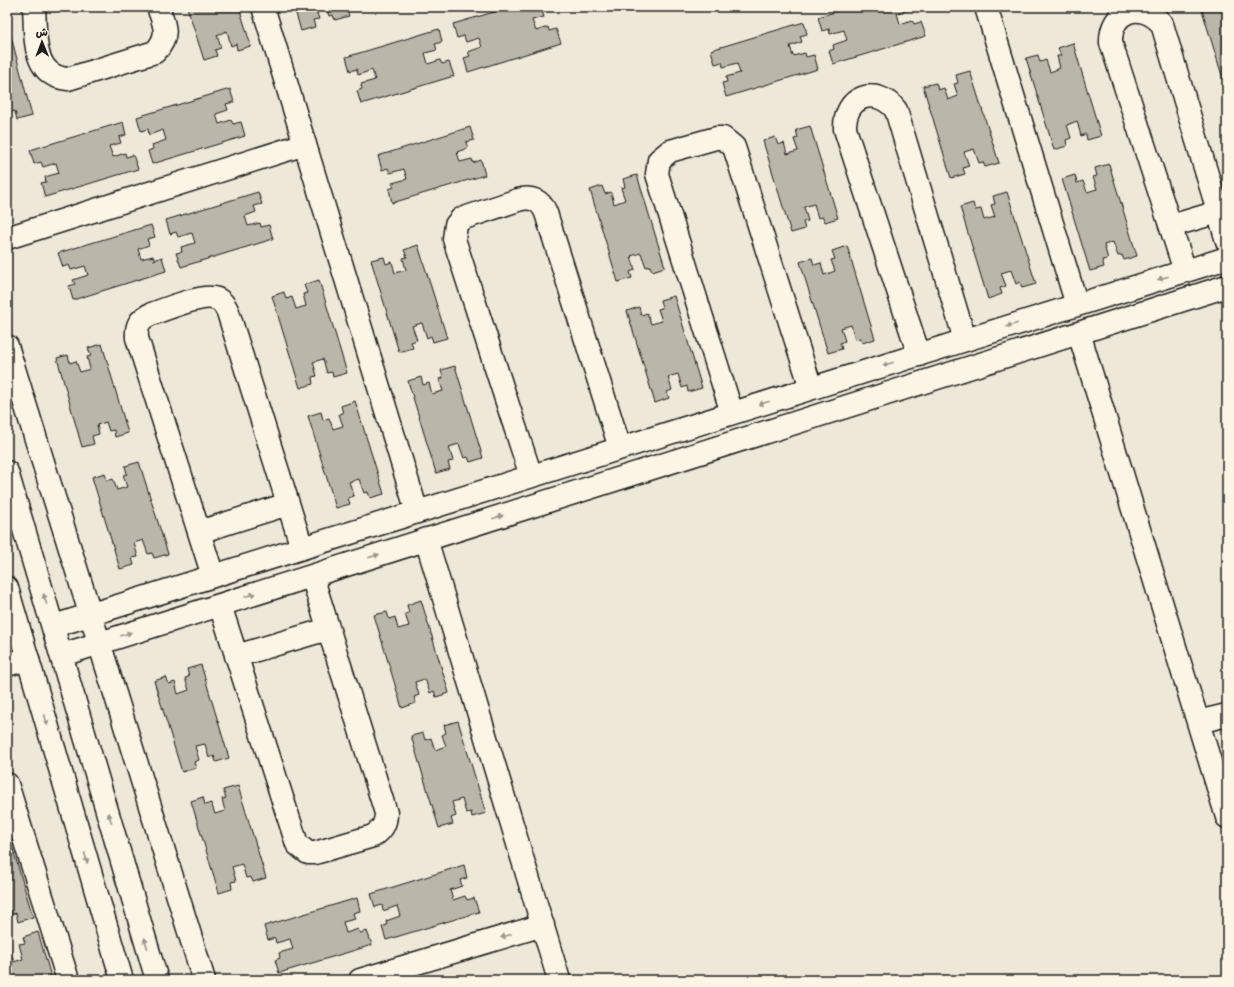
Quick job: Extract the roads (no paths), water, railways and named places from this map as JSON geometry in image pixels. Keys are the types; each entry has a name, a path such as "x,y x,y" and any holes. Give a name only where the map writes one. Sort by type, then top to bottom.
{"street":[{"path":"34,7 37,47 43,67 50,74 59,78 68,78 155,52 162,45 165,36 165,26 158,7"},
{"path":"263,7 417,512"},
{"path":"986,7 1086,302 1104,325"},
{"path":"1185,271 1111,43 1110,33 1114,24 1120,16 1128,12 1138,10 1147,11 1156,16 1162,24 1227,241"},
{"path":"918,354 845,129 844,120 848,110 854,103 862,98 872,96 881,98 890,102 896,110 965,340"},
{"path":"732,413 657,174 659,160 670,151 716,138 723,138 734,147 811,388"},
{"path":"7,238 305,144"},
{"path":"531,476 454,239 456,225 461,219 510,202 525,198 532,199 543,207 620,448"},
{"path":"1171,226 1218,212"},
{"path":"54,626 1227,258"},
{"path":"62,655 1227,286"},
{"path":"213,576 136,338 138,324 143,318 164,310 207,297 220,301 225,306 302,548"},
{"path":"1039,317 1048,343"},
{"path":"1079,333 1227,817"},
{"path":"7,346 204,980"},
{"path":"7,472 54,626 157,980"},
{"path":"199,532 288,504"},
{"path":"439,505 449,532"},
{"path":"390,520 399,548"},
{"path":"426,539 559,980"},
{"path":"220,605 293,838 301,849 308,853 322,852 373,836 379,832 386,820 386,813 312,576"},
{"path":"7,588 13,631 28,659 122,980"},
{"path":"236,656 328,629"},
{"path":"7,665 28,659"},
{"path":"36,687 68,676"},
{"path":"1198,722 1227,715"},
{"path":"7,784 68,980"},
{"path":"360,980 543,925"}]}
